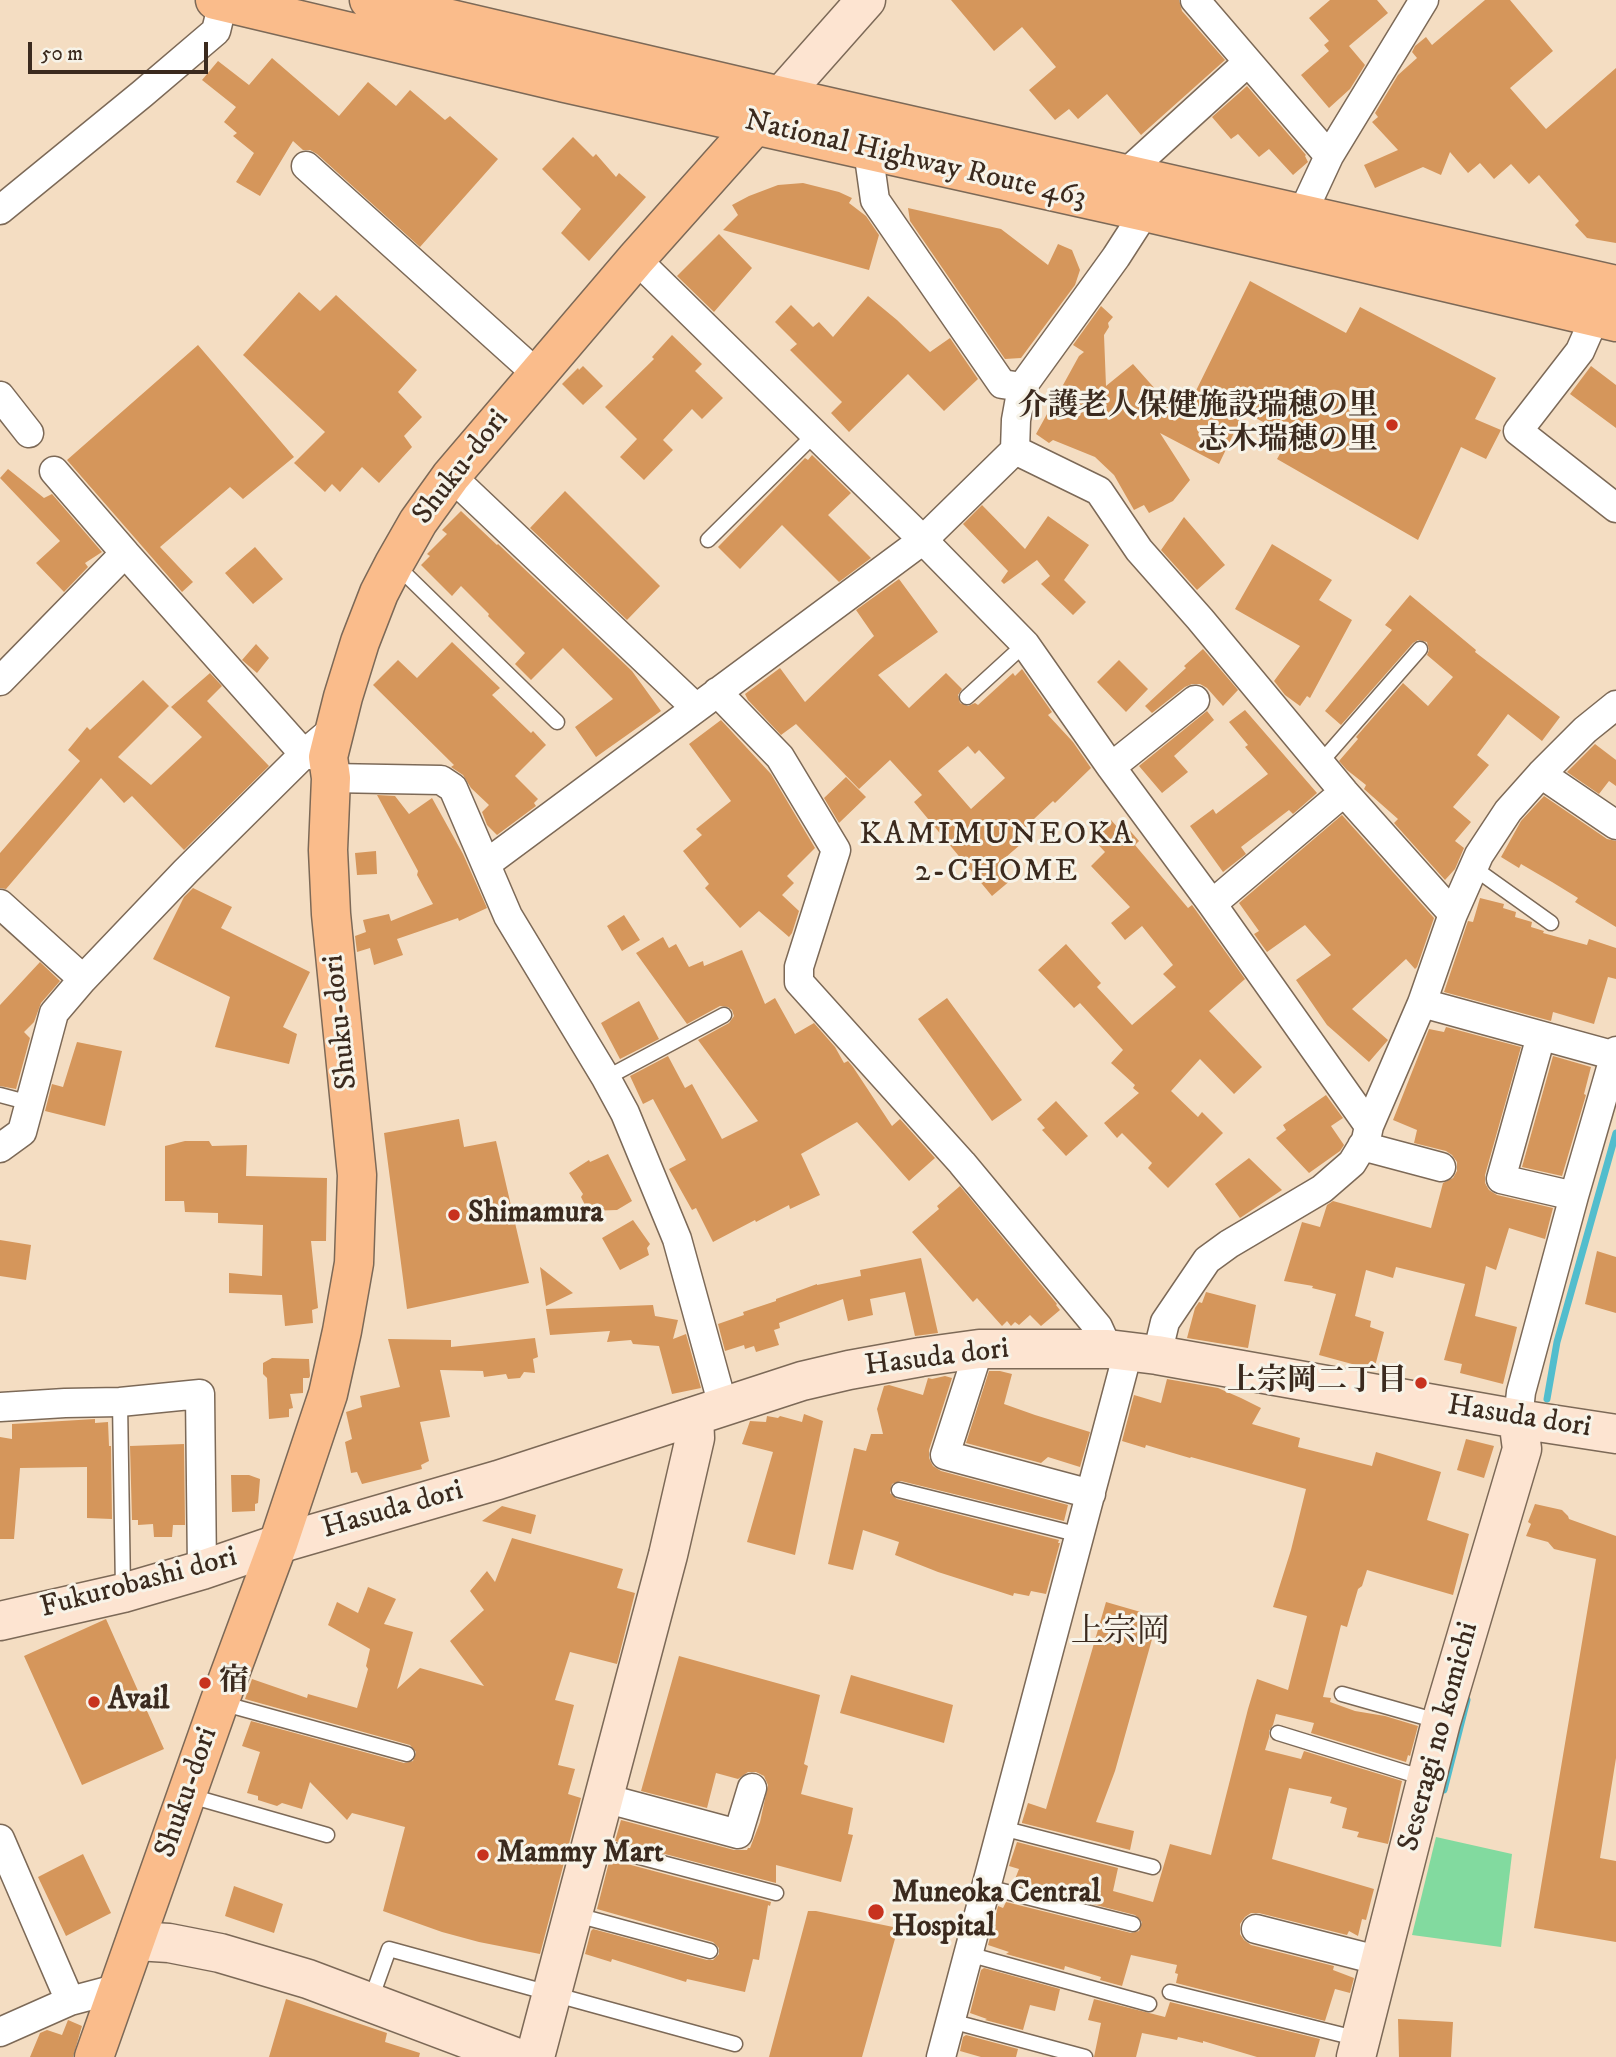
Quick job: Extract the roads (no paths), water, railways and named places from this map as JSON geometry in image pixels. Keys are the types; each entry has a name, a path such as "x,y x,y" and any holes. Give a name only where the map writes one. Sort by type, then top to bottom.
{"main road":[{"name":"National Highway Route 463","path":"369,0 1616,285"},
{"name":"National Highway Route 463","path":"219,1 1606,319"},
{"name":"Shuku-dori","path":"94,2057 278,1544 328,1394 342,1331 354,1263 357,1175 331,914 325,754 360,642 379,593 394,564 418,522 451,475 636,259 781,96"}],"street":[{"path":"781,96 866,0"},
{"path":"1195,0 1328,156"},
{"path":"1302,214 1328,156 1424,0"},
{"path":"0,210 216,31 219,1"},
{"path":"1125,174 1248,62"},
{"path":"868,150 875,200 1002,384 1022,387"},
{"path":"306,166 537,374"},
{"path":"486,864 923,540 1015,450 1016,420 1022,387 1116,257 1145,212"},
{"path":"636,259 923,540 1025,644 1212,904 1365,1136 1441,1167"},
{"path":"1606,319 1518,431 1616,508"},
{"path":"0,396 30,433"},
{"path":"1015,450 1099,491 1139,550 1344,792 1453,914"},
{"path":"54,471 125,553 325,754 441,780 453,788 509,916 625,1113 677,1239 709,1411 695,1438 668,1555 535,2057"},
{"path":"451,475 706,700 780,757 836,850 799,967 799,982 962,1163 1098,1327 1131,1352"},
{"path":"0,681 125,553"},
{"path":"1111,767 1195,700"},
{"path":"941,2057 1131,1352 1165,1322 1207,1260 1240,1237 1322,1189 1352,1163 1422,1003 1453,914 1479,855 1508,811 1585,730 1616,705"},
{"path":"0,1148 22,1132 54,1013 196,861 325,754"},
{"path":"1541,775 1616,825"},
{"path":"1212,904 1344,792"},
{"path":"0,904 83,979"},
{"path":"1422,1003 1615,1054 1521,1392 1518,1419"},
{"path":"1541,1036 1501,1179 1574,1196"},
{"path":"979,1349 945,1455 1091,1494"},
{"name":"Hasuda dori","path":"278,1544 485,1484 802,1381 849,1370 979,1349 1131,1352 1616,1434"},
{"path":"0,1407 120,1402 200,1394 202,1570"},
{"name":"Seseragi no komichi","path":"1359,2048 1441,1722 1522,1449 1518,1419"},
{"name":"Fukurobashi dori","path":"0,1621 123,1593 278,1544"},
{"path":"604,1798 738,1834 752,1788"},
{"path":"0,1839 71,2001"},
{"path":"1256,1929 1381,1961"},
{"path":"0,2032 71,2001 169,1943 220,1953 308,1979 515,2057"}],"lane":[{"path":"708,540 814,435"},
{"path":"394,564 556,722"},
{"path":"967,697 1025,644"},
{"path":"1321,762 1420,649"},
{"path":"1474,868 1551,923"},
{"path":"606,1078 724,1015"},
{"path":"0,1095 30,1103"},
{"path":"120,1402 123,1593"},
{"path":"899,1490 1080,1535"},
{"path":"1342,1694 1441,1722"},
{"path":"219,1703 407,1754"},
{"path":"1278,1733 1427,1779"},
{"path":"187,1795 327,1835"},
{"path":"1002,1828 1153,1867"},
{"path":"591,1844 776,1893"},
{"path":"987,1887 1133,1924"},
{"path":"573,1914 710,1951"},
{"path":"370,2003 389,1949 735,2044"},
{"path":"968,1954 1149,2004"},
{"path":"1170,1992 1359,2048"},
{"path":"951,2021 1085,2057"}],"waterway":[{"path":"1547,1399 1557,1342 1616,1133"},
{"path":"1444,1790 1467,1700"}],"place":[{"name":"介護老人保健施設瑞穂の里 志木瑞穂の里","path":"1392,425"},
{"name":"Shimamura","path":"454,1215"},
{"name":"上宗岡二丁目","path":"1421,1383"},
{"name":"宿","path":"205,1683"},
{"name":"Avail","path":"94,1702"},
{"name":"Mammy Mart","path":"483,1855"},
{"name":"Muneoka Central Hospital","path":"876,1912"}],"district":[{"name":"KAMIMUNEOKA 2-CHOME","path":"997,854"},
{"name":"上宗岡","path":"1120,1634"}]}
